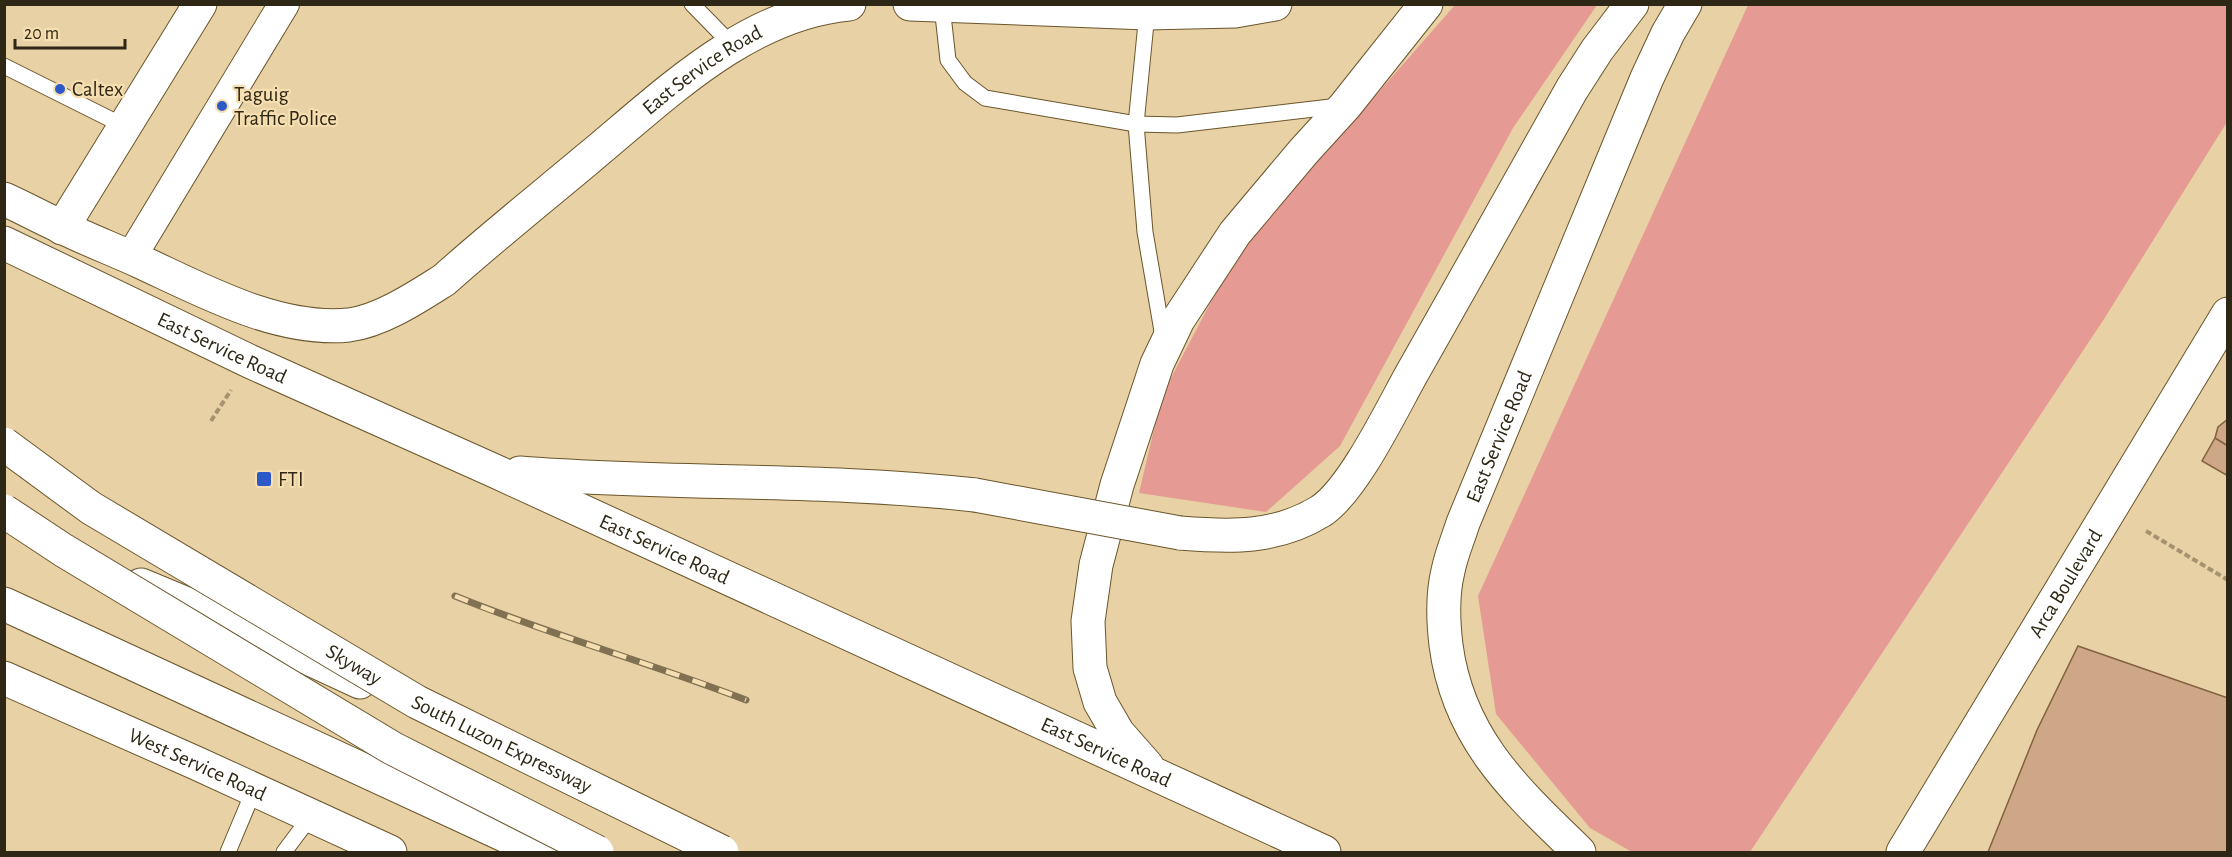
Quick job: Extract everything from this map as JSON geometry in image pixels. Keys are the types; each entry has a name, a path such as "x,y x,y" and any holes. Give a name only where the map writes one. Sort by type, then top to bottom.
{"main road":[{"path":"62,228 91,179 126,128 200,4"},
{"name":"East Service Road","path":"4,199 62,228 238,306 294,321 322,325 351,325 411,300 444,280 665,94 733,46 757,32 806,12 849,4"},
{"path":"910,4 1147,13 1235,11 1275,4"},
{"path":"1157,776 1131,750 1109,720 1100,702 1090,668 1088,621 1096,565 1117,485 1141,408 1164,347 1178,320 1235,233 1345,105 1426,4"},
{"path":"497,472 579,478 864,485 975,495 1180,533 1241,537 1284,529 1323,510 1340,494 1394,405 1572,89 1597,50 1632,4"},
{"name":"East Service Road","path":"1579,852 1515,788 1479,741 1466,717 1450,674 1443,624 1444,596 1448,572 1463,523 1647,78 1668,33 1685,4"},
{"name":"East Service Road","path":"4,243 249,361 497,472 1324,852"},
{"name":"Arca Boulevard","path":"1903,852 2228,314"},
{"name":"Skyway","path":"4,444 91,508 417,702 722,852"},
{"path":"4,511 63,550 392,748 597,852"},
{"path":"4,517 116,575"},
{"name":"South Luzon Expressway","path":"4,524 116,575 230,622 733,852"},
{"path":"4,604 541,852"},
{"name":"West Service Road","path":"4,678 390,852"}],"street":[{"path":"131,257 284,4"}],"lane":[{"path":"692,4 733,46"},
{"path":"942,6 948,60 965,83 985,98 1136,124 1177,125 1345,105"},
{"path":"1147,13 1136,124 1145,232 1164,347"},
{"path":"4,66 126,128"},
{"path":"228,852 254,790"},
{"path":"284,852 310,816"}],"path":[{"path":"2146,531 2228,580"}],"shaded area":[{"path":"1455,5 1597,5 1513,128 1340,446 1266,512 1139,493 1162,395 1235,256"},
{"path":"1748,5 2227,5 2227,122 2104,319 1750,852 1632,852 1590,828 1496,714 1478,596"}],"building":[{"path":"2228,419 2228,446 2215,438 2218,427"},
{"path":"2215,438 2228,446 2228,476 2202,461"},
{"path":"2078,646 2228,698 2228,852 1988,852 2037,730"}],"railway":[{"path":"455,596 527,624 746,700"}],"place":[{"name":"Caltex","path":"60,89"},
{"name":"Taguig Traffic Police","path":"222,106"},
{"name":"FTI","path":"264,479"}]}
